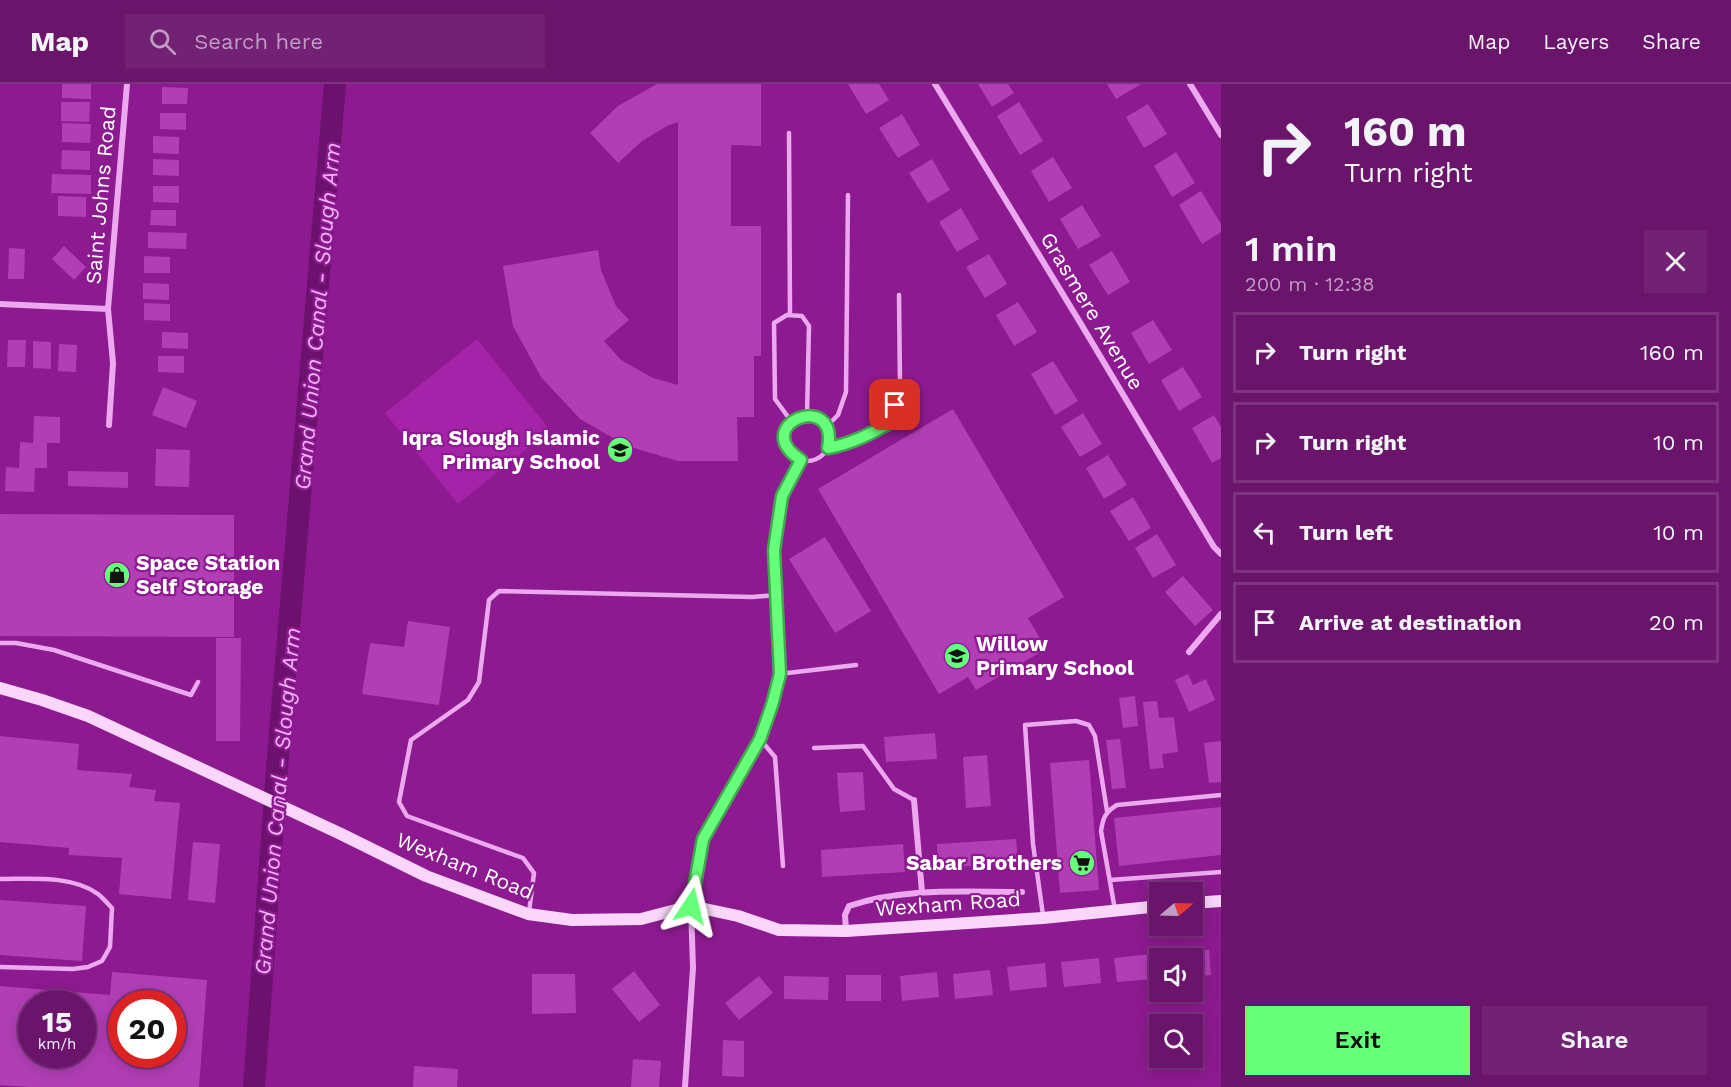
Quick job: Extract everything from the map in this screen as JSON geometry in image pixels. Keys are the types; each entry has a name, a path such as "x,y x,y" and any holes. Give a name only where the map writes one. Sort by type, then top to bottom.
{"street":[{"name":"Saint Johns Road","path":"109,425 113,363 108,309 127,84"},
{"name":"Grasmere Avenue","path":"935,84 1214,547 1221,554"},
{"path":"1190,84 1221,135"},
{"name":"Saint Johns Road","path":"0,304 108,309"},
{"path":"1189,652 1221,614"},
{"name":"Wexham Road","path":"0,688 42,699 133,735 426,876 528,914 572,920 641,919 691,906 738,916 779,930 846,930 1043,918 1149,907"},
{"path":"914,800 921,892"},
{"path":"846,930 845,915 849,906 860,902 921,892 1022,892"},
{"path":"1203,902 1221,901"},
{"path":"685,1087 693,968 691,906"}],"lane":[{"path":"789,133 790,315"},
{"path":"827,426 838,415 846,392 848,195"},
{"path":"828,448 862,438 890,423 900,387 899,295"},
{"path":"791,422 775,399 774,323 786,315 802,316 809,326 807,415"},
{"path":"807,415 818,418 827,426 830,437 828,448 812,461 801,460 790,453 784,441 787,427 791,422 807,415"},
{"path":"691,906 703,839 760,739 780,674 774,550 782,496 801,460"},
{"path":"528,914 534,873 523,858 407,816 399,802 411,740 468,700 479,682 489,600 499,591 752,597 776,595"},
{"path":"0,643 16,643 54,650 191,695 198,682"},
{"path":"780,674 856,665"},
{"path":"1043,918 1033,844 1025,725 1076,721 1089,725 1095,736 1107,811"},
{"path":"760,739 775,757 783,866"},
{"path":"814,748 863,746 894,789 914,800"},
{"path":"1115,910 1101,831 1107,811 1117,805 1221,795"},
{"path":"1110,880 1221,872"},
{"path":"0,879 75,883 99,895 112,908 110,946 102,961 88,967 73,969 0,967"}],"shaded area":[{"path":"477,339 550,430 458,504 385,413"}],"building":[{"path":"62,84 91,84 91,99 62,98"},
{"path":"657,84 761,84 761,146 731,145 731,226 761,226 761,356 754,356 754,417 737,417 738,461 678,461 627,446 580,419 541,377 513,326 503,266 598,250 601,270 616,306 629,320 604,341 621,360 653,378 678,385 678,122 642,141 618,163 590,133 618,106"},
{"path":"848,84 879,84 889,100 866,114"},
{"path":"978,84 1008,84 1014,93 992,107"},
{"path":"1107,84 1141,84 1116,99"},
{"path":"162,87 188,88 187,104 162,104"},
{"path":"61,102 90,102 89,122 61,121"},
{"path":"1019,102 1043,141 1020,155 997,116"},
{"path":"1148,104 1167,134 1144,148 1126,117"},
{"path":"160,113 186,113 186,130 160,129"},
{"path":"902,114 920,145 898,158 879,128"},
{"path":"62,123 91,124 90,143 62,142"},
{"path":"153,136 179,137 179,154 153,153"},
{"path":"62,150 90,151 90,170 61,169"},
{"path":"1176,152 1195,183 1172,197 1154,166"},
{"path":"1053,157 1072,188 1049,202 1031,171"},
{"path":"153,159 179,160 179,176 153,175"},
{"path":"932,159 950,190 928,203 909,173"},
{"path":"52,174 91,175 91,194 51,193"},
{"path":"153,186 179,186 179,203 153,202"},
{"path":"1201,191 1221,224 1221,232 1202,244 1179,205"},
{"path":"58,196 86,197 86,217 58,216"},
{"path":"1082,205 1101,236 1078,249 1060,219"},
{"path":"961,208 979,239 957,252 939,222"},
{"path":"151,210 176,210 176,226 150,225"},
{"path":"148,232 187,233 186,249 148,248"},
{"path":"64,246 86,267 74,280 52,259"},
{"path":"9,248 25,249 24,279 8,279"},
{"path":"1112,251 1130,282 1108,295 1089,265"},
{"path":"989,254 1007,284 985,298 966,267"},
{"path":"144,256 170,257 170,273 144,273"},
{"path":"143,283 169,284 169,300 143,299"},
{"path":"1018,302 1037,332 1014,346 996,315"},
{"path":"144,303 170,304 170,321 144,320"},
{"path":"1153,320 1172,350 1149,364 1131,333"},
{"path":"162,332 188,333 188,349 162,348"},
{"path":"8,340 26,340 25,367 7,367"},
{"path":"33,341 51,342 51,369 33,368"},
{"path":"59,344 77,345 76,372 58,371"},
{"path":"158,356 184,356 184,373 158,372"},
{"path":"1053,361 1078,401 1055,415 1031,374"},
{"path":"1183,367 1202,397 1179,411 1161,380"},
{"path":"163,387 197,401 186,428 152,415"},
{"path":"953,409 1064,597 1028,618 1046,649 976,690 968,677 939,694 818,489"},
{"path":"1083,413 1102,444 1080,457 1061,427"},
{"path":"1214,415 1221,427 1221,458 1212,463 1192,428"},
{"path":"34,416 60,417 60,443 47,443 47,468 35,468 34,492 5,491 6,467 19,468 20,442 33,443"},
{"path":"156,449 190,450 189,487 155,486"},
{"path":"1108,455 1127,485 1104,499 1086,468"},
{"path":"68,471 128,472 128,488 68,486"},
{"path":"1133,497 1151,528 1129,541 1110,511"},
{"name":"Space Station Self Storage","path":"0,514 234,515 234,637 0,636"},
{"path":"1157,534 1176,565 1153,578 1135,548"},
{"path":"825,537 871,611 835,633 789,559"},
{"path":"1183,576 1213,610 1195,626 1165,592"},
{"path":"408,621 450,627 439,705 362,694 370,643 404,647"},
{"path":"216,638 241,638 240,741 216,741"},
{"path":"1188,674 1193,685 1206,679 1215,700 1189,712 1175,680"},
{"path":"1135,696 1138,726 1123,728 1119,698"},
{"path":"1157,701 1159,718 1174,717 1178,752 1162,754 1164,768 1150,769 1143,702"},
{"path":"935,733 937,759 886,762 884,737"},
{"path":"0,736 79,744 77,770 132,774 129,787 156,790 154,801 180,803 171,899 119,894 122,858 69,855 69,848 0,842"},
{"path":"1120,739 1126,788 1112,789 1106,740"},
{"path":"1221,741 1221,782 1209,783 1204,743"},
{"path":"987,755 991,806 966,808 963,757"},
{"path":"1089,760 1099,890 1060,893 1050,763"},
{"path":"863,772 865,810 840,812 837,773"},
{"path":"1221,807 1221,855 1119,866 1114,818"},
{"path":"1016,839 1018,863 938,868 937,844"},
{"path":"193,842 220,844 215,903 188,900"},
{"path":"903,844 905,872 822,877 821,850"},
{"path":"0,900 86,906 82,961 0,955"},
{"path":"1209,950 1211,975 1203,976 1203,951"},
{"path":"1149,954 1149,979 1117,982 1114,958"},
{"path":"1099,958 1101,983 1064,987 1061,962"},
{"path":"1045,963 1047,987 1010,991 1007,967"},
{"path":"990,970 993,995 955,999 953,974"},
{"path":"634,971 660,1005 639,1022 612,989"},
{"path":"112,972 207,980 199,1087 0,1085 0,986 49,990 18,990 18,1068 96,1068 96,994 108,995 108,1068 186,1068 186,990 110,990"},
{"path":"937,972 939,997 902,1001 900,976"},
{"path":"532,974 575,974 576,1013 532,1014"},
{"path":"846,975 881,975 881,1001 846,1001"},
{"path":"759,976 773,993 739,1020 725,1003"},
{"path":"784,976 829,977 828,1000 784,999"},
{"path":"723,1040 744,1041 744,1077 722,1076"},
{"path":"633,1059 661,1061 659,1087 631,1087"},
{"path":"414,1066 458,1069 457,1087 413,1087"}],"waterway":[{"name":"Grand Union Canal - Slough Arm","path":"254,1087 277,769 335,84"}],"place":[{"name":"Iqra Slough Islamic Primary School","path":"620,450"},
{"name":"Space Station Self Storage","path":"117,575"},
{"name":"Willow Primary School","path":"957,656"},
{"name":"Sabar Brothers","path":"1082,863"}],"route":[{"path":"691,906 703,839 760,739 780,674 774,550 782,496 801,460 790,453 784,441 787,427 791,422 807,415 818,418 827,426 830,437 828,448 840,446 862,438 890,423 895,405"}]}
